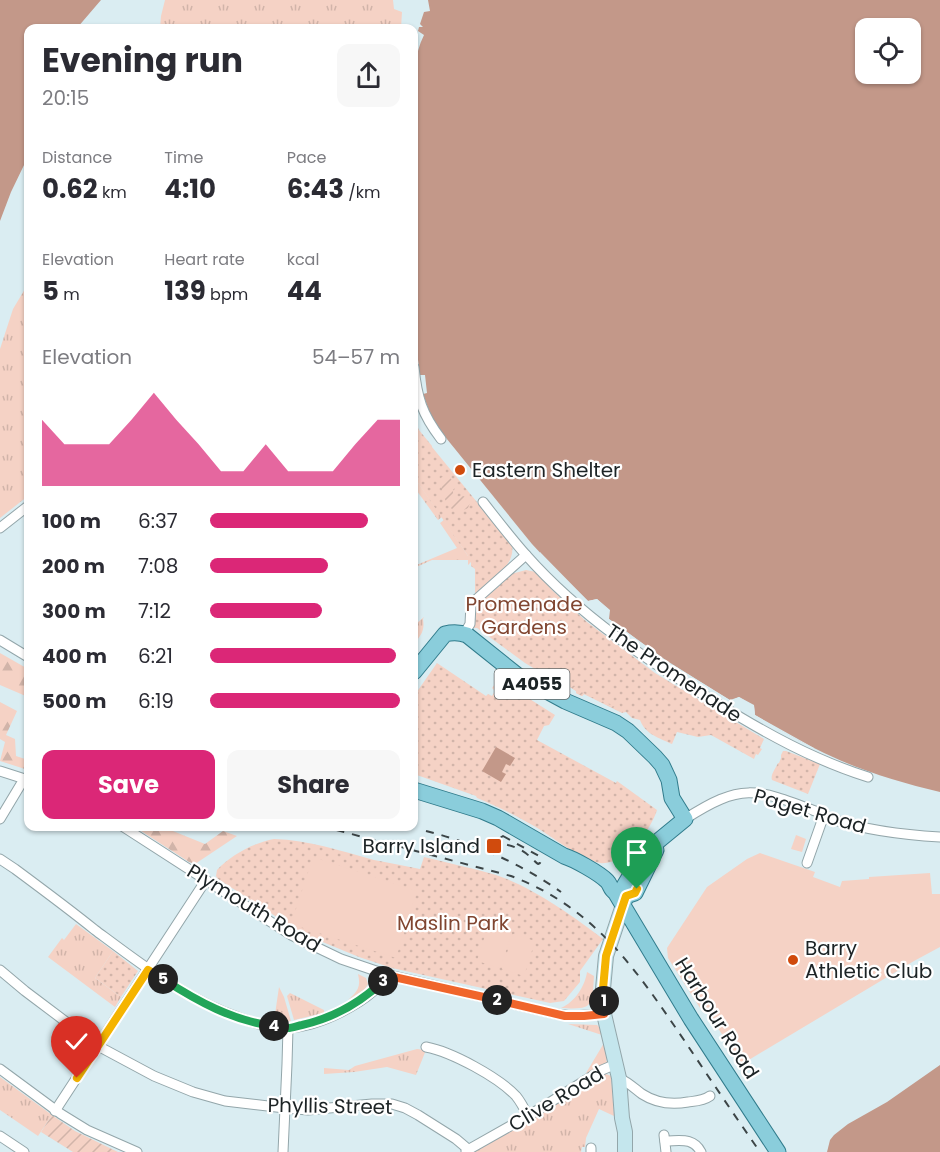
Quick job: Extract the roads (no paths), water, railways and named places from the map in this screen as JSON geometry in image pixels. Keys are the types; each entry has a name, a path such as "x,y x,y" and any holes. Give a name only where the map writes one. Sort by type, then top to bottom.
{"main road":[{"path":"418,667 445,634 455,632 464,634"},
{"name":"A4055","path":"464,634 534,686 616,723 628,731 662,765 669,780 672,798 685,819"},
{"name":"Harbour Road","path":"418,791 498,818 564,856 570,865 589,880 603,889 615,892 625,901 691,1019 778,1152"},
{"path":"625,901 624,886 644,853 685,819"}],"street":[{"path":"418,393 428,420 441,439"},
{"name":"The Promenade","path":"483,502 526,555 551,580 596,621 626,644 740,718 782,742 825,762 868,777"},
{"path":"0,528 24,509"},
{"path":"464,634 470,624 471,604 526,555"},
{"path":"0,640 24,655"},
{"path":"0,771 24,778"},
{"path":"0,819 24,782"},
{"name":"Paget Road","path":"685,819 722,798 748,792 770,795 832,819 871,829 940,837"},
{"path":"807,863 824,814"},
{"name":"Plymouth Road","path":"130,831 298,939 340,959 385,975 565,1016 604,1014"},
{"path":"0,859 148,970 222,1012 258,1024 288,1028 331,1017 368,996 385,975"},
{"path":"56,1111 206,880"},
{"path":"625,901 606,956 603,989 604,1014 618,1071 626,1152"},
{"name":"Phyllis Street","path":"0,970 98,1046 154,1076 193,1092 225,1101 308,1110 392,1104 418,1115 456,1139 466,1151"},
{"path":"283,1152 288,1028"},
{"path":"426,1047 434,1048 461,1060 492,1077 517,1097 528,1116"},
{"path":"0,1069 56,1111 87,1130 137,1152"},
{"name":"Clive Road","path":"466,1151 602,1070 618,1071"},
{"path":"618,1071 625,1080 644,1095 660,1102 676,1104 704,1100 710,1096"},
{"path":"618,1152 622,1118"},
{"path":"0,1136 24,1152"},
{"path":"666,1152 665,1138 692,1141 701,1152"}],"railway":[{"path":"340,831 511,876 541,889 567,905 612,944 632,967 760,1152"},
{"path":"426,831 496,855 561,892"},
{"path":"503,836 539,856 540,863 538,864 520,850 500,843 500,838 503,836"}],"place":[{"name":"Eastern Shelter","path":"460,470"},
{"name":"Barry Island","path":"494,846"},
{"name":"Barry Athletic Club","path":"793,960"}],"park label":[{"name":"Promenade Gardens","path":"524,616"},
{"name":"Maslin Park","path":"453,923"}]}
